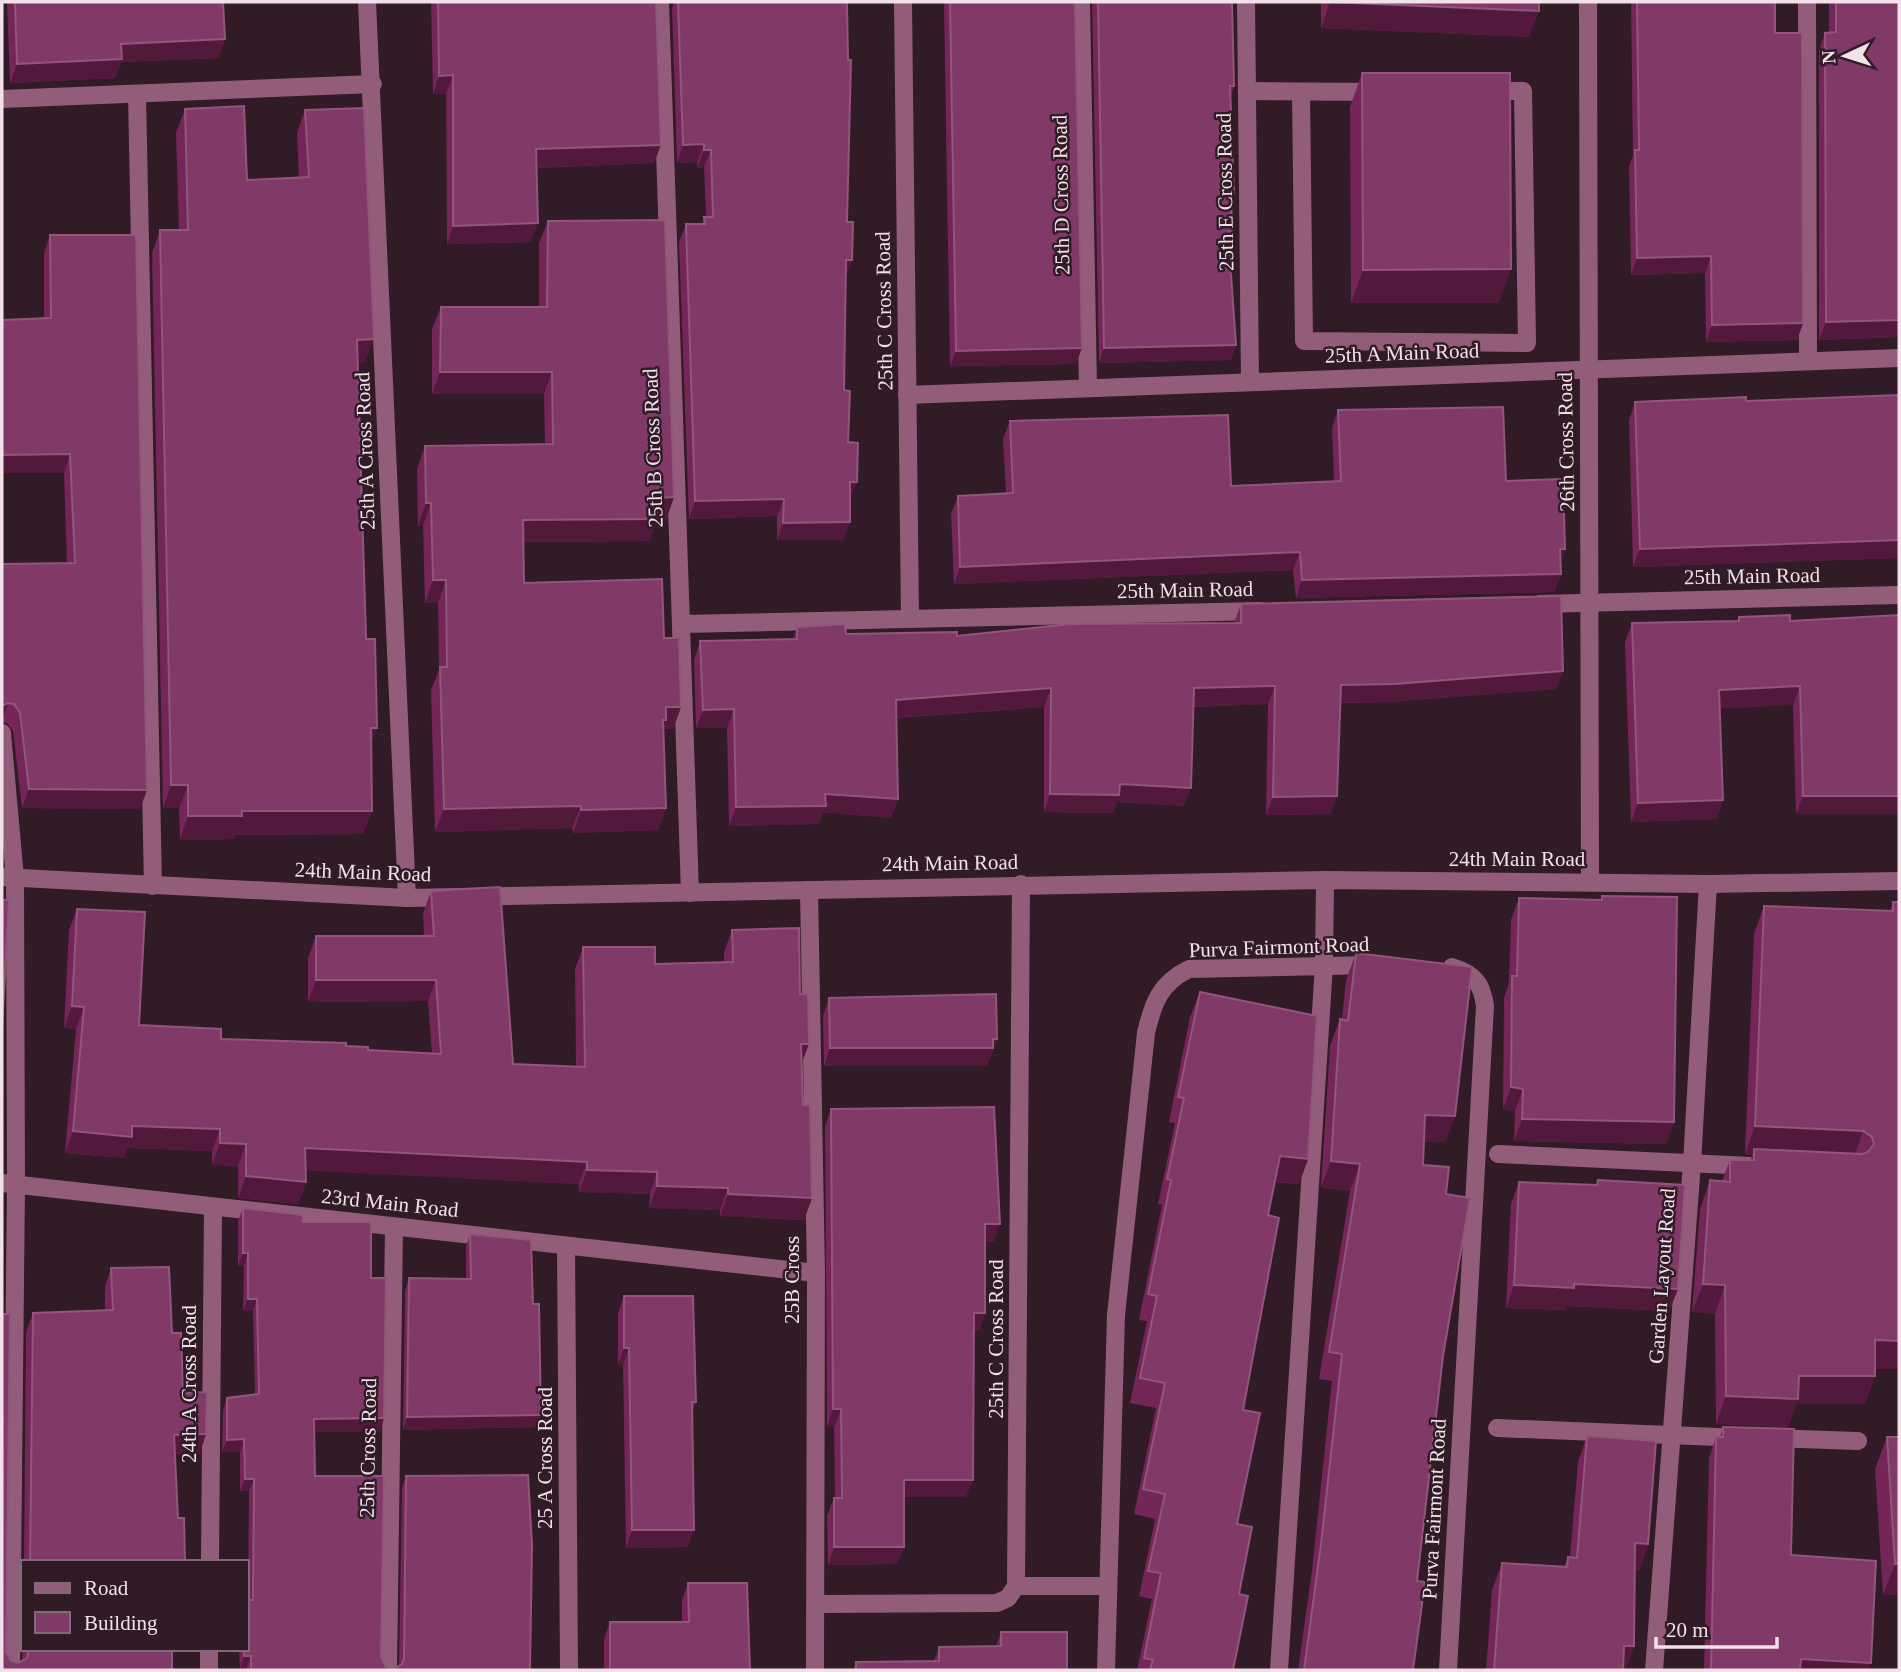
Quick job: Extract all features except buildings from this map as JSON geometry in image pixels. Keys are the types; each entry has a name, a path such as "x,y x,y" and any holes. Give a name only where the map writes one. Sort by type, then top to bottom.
{"street":[{"name":"25th A Cross Road","path":"367,2 373,84 407,898"},
{"name":"25th B Cross Road","path":"660,2 690,893"},
{"name":"25th C Cross Road","path":"903,2 910,619"},
{"name":"25th D Cross Road","path":"1081,2 1088,388"},
{"name":"25th E Cross Road","path":"1246,2 1250,382"},
{"name":"26th Cross Road","path":"1588,2 1590,882"},
{"path":"1807,2 1808,361"},
{"path":"2,99 373,84"},
{"path":"1247,90 1301,93 1398,92"},
{"path":"1301,93 1304,341 1527,343 1523,91 1468,91"},
{"path":"137,94 153,886"},
{"name":"25th A Main Road","path":"907,395 1899,358"},
{"name":"25th Main Road","path":"1522,604 1899,596"},
{"name":"25th Main Road","path":"682,624 1272,610"},
{"path":"2,733 8,878 11,1670"},
{"name":"24th Main Road","path":"8,878 407,898 1325,880 1708,884 1899,881"},
{"path":"1279,1670 1324,965 1325,880"},
{"name":"25th C Cross Road","path":"1016,1586 1019,1560 1021,884"},
{"name":"Garden Layout Road","path":"1654,1670 1692,1163 1708,884"},
{"name":"25B Cross","path":"810,890 816,1273 815,1670"},
{"name":"Purva Fairmont Road","path":"1106,1670 1116,1315 1146,1033 1152,1008 1162,987 1189,969 1392,965"},
{"name":"Purva Fairmont Road","path":"1433,966 1447,966 1475,978 1483,988 1485,1006 1448,1670"},
{"path":"1498,1154 1772,1167"},
{"name":"23rd Main Road","path":"9,1184 816,1273"},
{"name":"24th A Cross Road","path":"210,1560 213,1206"},
{"name":"25th Cross Road","path":"388,1670 394,1227"},
{"name":"25 A Cross Road","path":"566,1246 569,1670"},
{"path":"1497,1428 1858,1441"},
{"path":"817,1604 996,1603 1008,1598 1016,1586 1108,1586"},
{"path":"209,1651 209,1670"}]}
